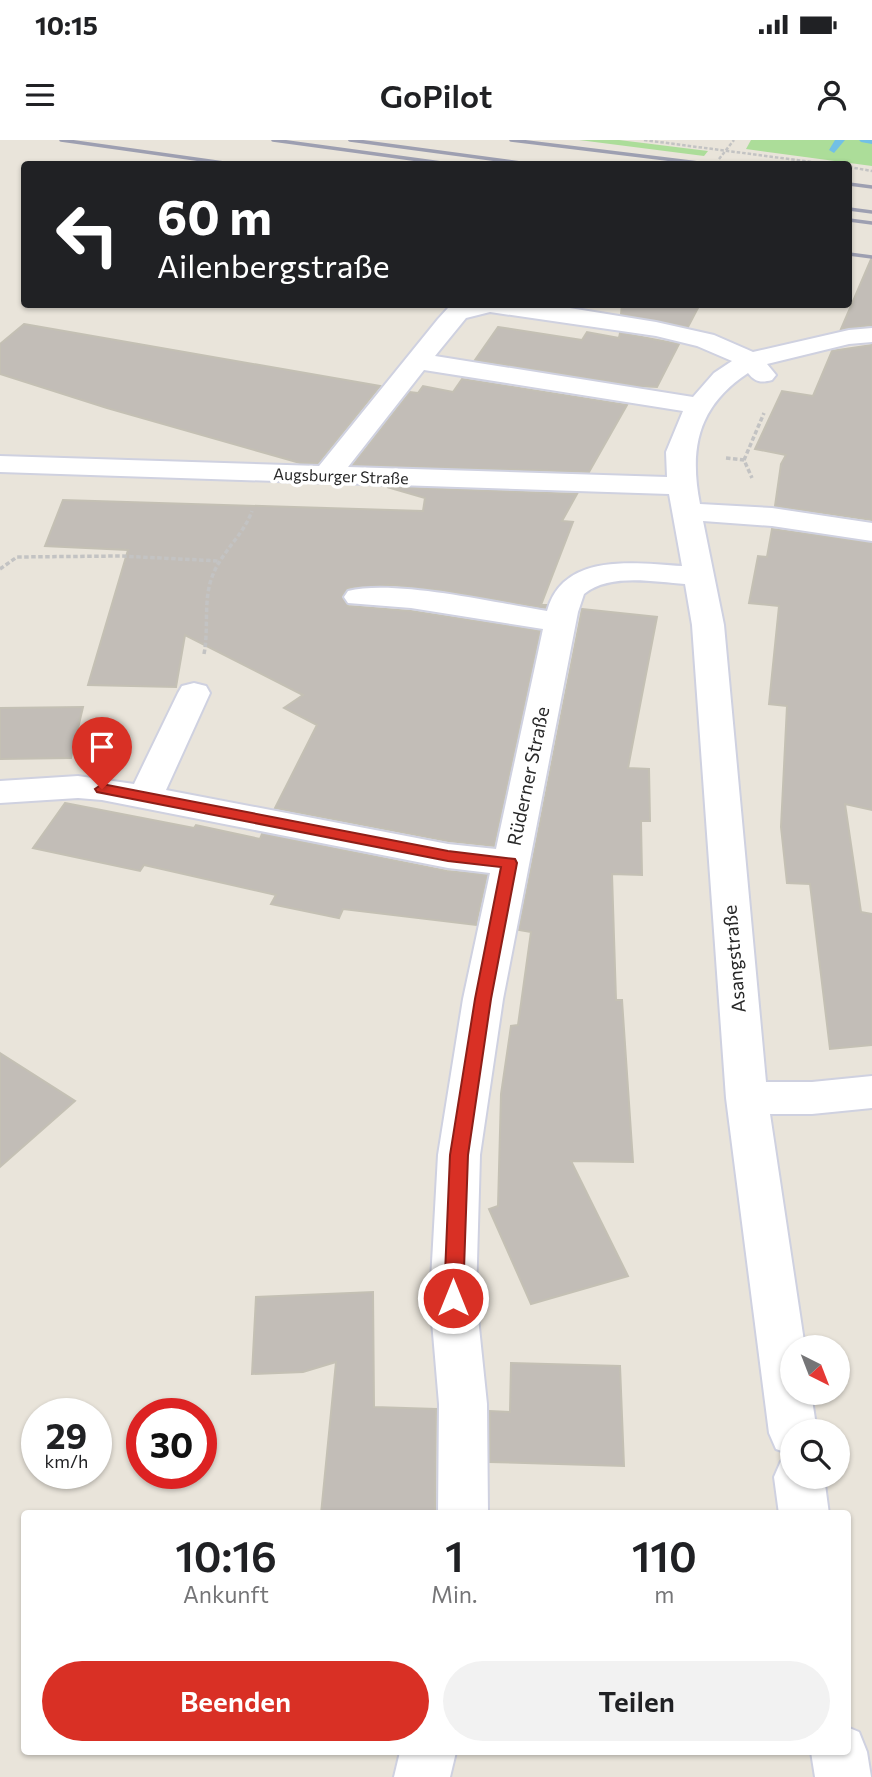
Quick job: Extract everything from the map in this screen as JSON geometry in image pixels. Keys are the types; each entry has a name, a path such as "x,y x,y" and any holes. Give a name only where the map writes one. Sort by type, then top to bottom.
{"street":[{"path":"326,476 457,313 478,308"},
{"path":"520,308 656,329 705,340 766,371 832,366"},
{"path":"418,361 696,412 766,371 835,340 872,335"},
{"name":"Asangstraße","path":"696,412 680,452 712,667 747,1098 791,1419"},
{"name":"Augsburger Straße","path":"0,464 326,476 686,499 772,517 872,532"},
{"name":"Rüderner Straße","path":"463,1510 463,1404 453,1298 455,1196 473,1059 560,622 567,596 575,584 585,578 616,573 700,576"},
{"path":"359,597 411,599 560,622"},
{"path":"145,798 194,693"},
{"path":"0,792 89,787 448,856 510,863"},
{"path":"747,1098 812,1098 872,1092"},
{"path":"801,1489 803,1510"},
{"path":"422,1777 427,1755"},
{"path":"840,1755 844,1777"}],"path":[{"path":"644,140 804,161"},
{"path":"719,159 734,140"},
{"path":"852,168 872,171"},
{"path":"744,460 766,371"},
{"path":"194,693 206,647 212,579 221,561 247,530"},
{"path":"0,569 17,556 110,556 221,561"}],"green space":[{"path":"579,140 619,140 708,151 704,156"},
{"path":"751,140 872,140 872,166 852,163 852,161 746,149"}],"building":[{"path":"872,257 872,325 841,329"},
{"path":"622,308 698,308 688,327 621,314"},
{"path":"24,324 380,386 318,463 300,463 107,408 0,374 0,344"},
{"path":"498,327 582,340 587,332 619,338 620,333 679,344 657,387 638,386 475,360"},
{"path":"872,345 872,520 775,506 781,464 786,455 755,449 782,391 813,396 832,351"},
{"path":"462,379 627,405 589,472 353,465 410,392 418,393 423,386 453,392"},
{"path":"387,487 577,494 562,521 573,522 541,605 547,605 545,608 392,585 348,588 342,596 348,606 411,611 540,631 494,846 448,841 275,808 317,725 284,708 303,695 185,635 176,687 88,685 128,550 45,546 63,500 423,511 425,498"},
{"path":"772,529 872,543 872,810 845,804 861,912 872,914 872,1045 830,1049 810,884 787,883 781,827 787,706 769,704 779,606 749,603 758,556 767,557"},
{"path":"582,609 657,617 628,768 649,769 650,821 641,821 642,875 612,874 616,1000 622,1000 633,1162 571,1161 628,1276 531,1304 489,1209 498,1206 501,1094 511,1026 518,1025 531,932 519,930"},
{"path":"83,707 71,758 0,759 0,708"},
{"path":"65,803 194,828 196,825 260,839 262,834 447,871 487,875 476,925 343,909 339,918 271,904 276,895 144,865 140,871 33,848"},
{"path":"0,1053 75,1101 0,1167"},
{"path":"373,1292 374,1407 436,1409 435,1510 321,1510 336,1362 303,1372 252,1374 256,1297"},
{"path":"511,1363 620,1366 624,1466 490,1462 490,1411 510,1412"}],"waterway":[{"path":"834,150 840,140"},
{"path":"864,140 872,141"}],"railway":[{"path":"61,140 210,161"},
{"path":"273,140 427,161"},
{"path":"350,140 506,161"},
{"path":"511,140 682,161"},
{"path":"852,184 872,187"},
{"path":"852,209 872,212"},
{"path":"852,220 872,223"},
{"path":"852,254 872,257"}],"route":[{"path":"102,789 448,856 510,863 483,999 459,1155 455,1196 453,1298"}]}
